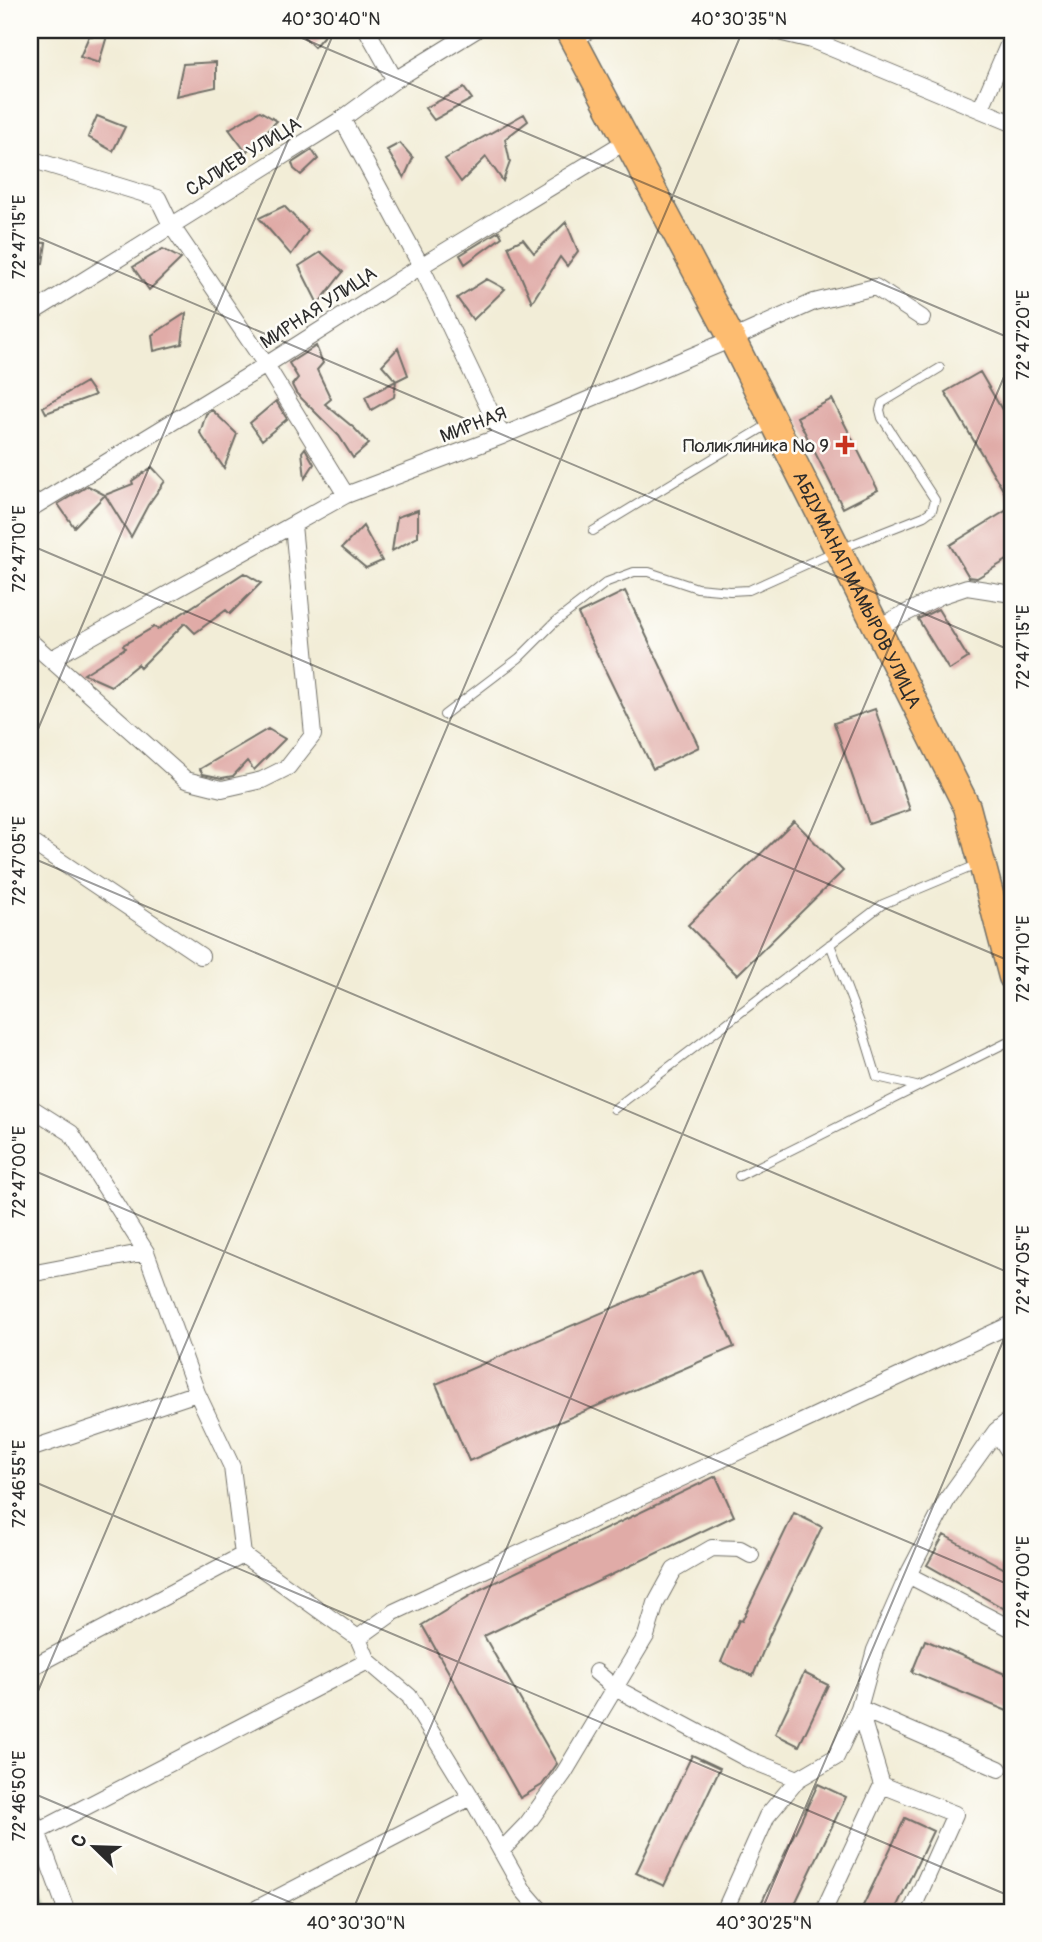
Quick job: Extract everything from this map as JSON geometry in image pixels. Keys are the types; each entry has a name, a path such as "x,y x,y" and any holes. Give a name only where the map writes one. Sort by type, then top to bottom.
{"main road":[{"name":"АБДУМАНАП МАМЫРОВ УЛИЦА","path":"577,33 628,140 732,339 967,807 1012,977"}],"street":[{"path":"367,30 395,80"},
{"name":"САЛИЕВ УЛИЦА","path":"30,314 342,119 395,80 476,30"},
{"path":"770,30 814,35 1012,122"},
{"path":"981,108 1012,36"},
{"path":"342,119 421,266 502,436"},
{"name":"МИРНАЯ УЛИЦА","path":"30,509 628,140"},
{"path":"30,159 158,198 171,225 266,365 346,495"},
{"name":"МИРНАЯ","path":"51,659 346,495 502,436 814,302 875,287 922,318"},
{"path":"30,641 186,780 222,789 262,780 288,767 313,736 293,525"},
{"path":"878,627 940,596 967,587 1012,594"},
{"path":"30,841 201,956"},
{"path":"30,1107 71,1133 146,1252 197,1393 232,1467 243,1556 358,1638 368,1661 409,1696 471,1797 523,1890 542,1912"},
{"path":"30,1274 146,1252"},
{"path":"358,1638 394,1612 1012,1324"},
{"path":"30,1449 197,1393"},
{"path":"724,1912 767,1816 798,1779 836,1757 859,1708 875,1650 908,1575 948,1498 996,1431 1012,1418"},
{"path":"996,1431 1012,1456"},
{"path":"501,1850 527,1824 564,1773 646,1636 656,1603 674,1570 712,1548 740,1549 751,1555"},
{"path":"30,1668 243,1556"},
{"path":"908,1575 1012,1629"},
{"path":"38,1831 368,1661"},
{"path":"596,1672 615,1688 748,1759 798,1779"},
{"path":"859,1708 999,1769"},
{"path":"823,1912 882,1785 859,1708"},
{"path":"882,1785 955,1814 911,1912"},
{"path":"250,1912 471,1797"},
{"path":"30,1812 67,1912"}],"lane":[{"path":"444,715 519,657 555,623 607,582 641,572 697,588 749,590 838,550 924,516 932,510 935,500 882,418 880,410 882,403 940,368"},
{"path":"593,531 773,421"},
{"path":"614,1109 883,904 982,863"},
{"path":"830,944 862,1028 877,1077 916,1086"},
{"path":"739,1176 1012,1040"}],"green space":[{"path":"30,1870 50,1912 30,1912"}],"building":[{"path":"297,30 329,30 314,47"},
{"path":"89,36 107,36 99,63 80,57"},
{"path":"216,62 216,87 176,96 183,64"},
{"path":"464,88 472,99 434,120 425,108"},
{"path":"260,111 277,121 246,152 229,129"},
{"path":"524,114 528,121 505,139 510,162 503,181 486,157 461,182 445,159"},
{"path":"97,116 125,127 113,151 88,137"},
{"path":"400,143 413,158 404,178 387,150"},
{"path":"312,150 318,159 301,175 292,163"},
{"path":"284,206 308,231 291,255 259,218"},
{"path":"566,222 578,251 567,266 560,257 532,302 508,246 523,239 534,253"},
{"path":"499,231 502,237 465,264 460,255"},
{"path":"30,242 46,243 43,263 30,265"},
{"path":"163,249 181,259 149,290 133,267"},
{"path":"321,252 343,272 318,304 299,266"},
{"path":"487,279 505,289 473,320 457,298"},
{"path":"186,313 182,344 154,351 152,335"},
{"path":"316,346 323,363 317,370 331,399 325,404 369,444 353,458 339,436 296,393 292,385 298,378 289,363"},
{"path":"398,348 408,375 396,381 382,365"},
{"path":"980,372 1012,427 1012,505 945,392"},
{"path":"396,381 394,397 371,410 365,397"},
{"path":"86,382 95,395 46,413 43,407"},
{"path":"832,399 878,490 843,508 797,417"},
{"path":"276,401 287,419 262,440 250,423"},
{"path":"212,410 237,434 224,468 200,433 206,414"},
{"path":"305,448 314,464 305,478 302,452"},
{"path":"152,467 165,481 131,537 105,495 133,484 132,481"},
{"path":"88,486 105,495 74,527 58,504"},
{"path":"1012,507 1012,557 977,578 969,577 950,545"},
{"path":"418,510 418,537 392,551 397,517"},
{"path":"363,526 382,561 366,568 342,548"},
{"path":"244,573 261,583 230,614 226,610 195,633 185,623 140,668 138,664 111,686 84,674 125,648 123,645 154,627 158,629"},
{"path":"625,591 699,747 653,769 578,614"},
{"path":"938,609 968,658 949,670 918,619"},
{"path":"875,709 910,810 869,824 834,723"},
{"path":"268,729 285,739 254,770 247,761 233,776 222,778 203,774 200,769"},
{"path":"794,821 843,871 737,975 688,925"},
{"path":"701,1270 734,1347 469,1461 436,1384"},
{"path":"716,1476 734,1516 484,1636 557,1764 542,1785 520,1798 422,1625 481,1589"},
{"path":"794,1513 822,1527 770,1634 753,1676 721,1662 739,1620 742,1621"},
{"path":"944,1535 1012,1573 1012,1613 927,1565"},
{"path":"925,1640 1012,1677 1012,1713 912,1672"},
{"path":"804,1673 828,1685 799,1746 775,1734"},
{"path":"692,1755 720,1768 664,1886 636,1873"},
{"path":"818,1784 846,1797 791,1912 757,1912"},
{"path":"905,1818 933,1831 894,1912 860,1912"}],"place":[{"name":"Поликлиника № 9","path":"845,445"}]}
